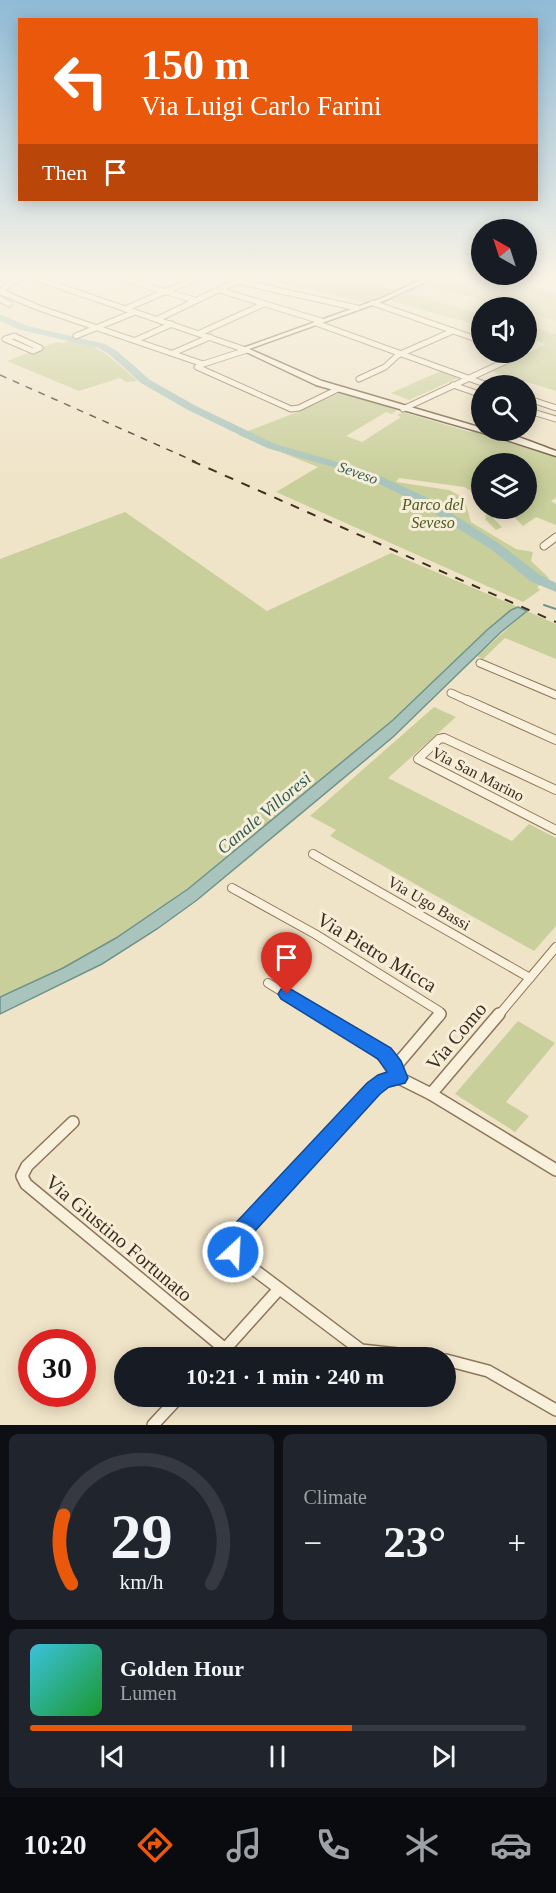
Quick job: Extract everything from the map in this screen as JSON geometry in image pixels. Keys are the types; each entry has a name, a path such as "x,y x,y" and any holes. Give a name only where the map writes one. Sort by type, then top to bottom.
{"street":[{"path":"18,344 33,351 40,348 32,344"},
{"path":"149,344 200,365 288,408 299,408 338,389"},
{"path":"173,353 193,344"},
{"path":"230,344 304,377 338,389 511,438 556,454"},
{"path":"200,365 260,344"},
{"path":"376,344 471,379"},
{"path":"359,379 385,368 400,354 422,344"},
{"path":"403,409 499,363"},
{"path":"453,385 471,391"},
{"path":"537,402 556,408"},
{"path":"537,413 556,419"},
{"path":"544,546 556,537"},
{"path":"480,663 556,695"},
{"path":"451,693 556,741"},
{"name":"Via San Marino","path":"556,790 442,738 418,758 420,762 556,830"},
{"name":"Via Ugo Bassi","path":"313,854 530,978"},
{"name":"Via Pietro Micca","path":"232,888 315,934 439,1011 440,1015 395,1067"},
{"name":"Via Como","path":"399,1078 431,1094 556,948"},
{"path":"268,983 379,1050 388,1057 399,1078 385,1080 373,1088 236,1237 232,1249 236,1256 357,1347"},
{"path":"431,1094 556,1170"},
{"name":"Via Giustino Fortunato","path":"73,1122 27,1166 22,1176 26,1184 214,1347"},
{"path":"226,1347 279,1289"},
{"path":"456,1363 488,1371 556,1410"},
{"path":"153,1425 170,1407"}],"green space":[{"path":"50,344 87,344 100,350 138,381 126,382 120,378 79,391 7,361"},
{"path":"545,344 556,344 556,391 537,385 537,375 504,375 491,371 507,363 537,363 537,348"},
{"path":"441,371 458,378 409,400 391,393"},
{"name":"Parco del Seveso","path":"341,392 397,410 392,414 386,412 346,436 362,442 401,417 397,415 403,412 471,432 471,441 506,441 556,456 556,498 551,501 556,504 556,525 537,517 537,453 471,453 471,491 464,487 399,478 396,482 449,490 464,498 471,522 516,549 533,552 531,561 549,578 537,587 540,590 523,602 276,492 318,467 238,435"},
{"path":"125,512 267,611 391,553 518,607 393,720 188,889 116,938 63,968 0,997 0,559"},
{"path":"485,519 494,519 502,527 496,530"},
{"path":"516,519 533,519 523,526"},
{"path":"527,611 556,624 556,659 505,638 483,659 477,656"},
{"path":"434,707 456,717 388,778 512,841 529,824 556,838 556,926 534,951 330,836 336,830 310,816"},
{"path":"518,1021 555,1043 506,1102 529,1116 515,1132 455,1094"}],"water":[{"name":"Canale Villoresi","path":"518,607 527,611 501,632 393,737 197,900 102,964 0,1014 0,997 63,968 116,938 188,889 393,720 487,630"}],"waterway":[{"name":"Seveso","path":"97,344 114,353 145,381"},
{"name":"Seveso","path":"148,383 192,408 271,446 365,473 422,500 496,547 535,578 556,588"},
{"path":"544,605 556,609"}],"railway":[{"path":"0,375 196,462"},
{"path":"192,461 556,622"}],"route":[{"path":"233,1252 236,1237 373,1088 385,1080 399,1078 395,1067 385,1054 287,994"}]}
